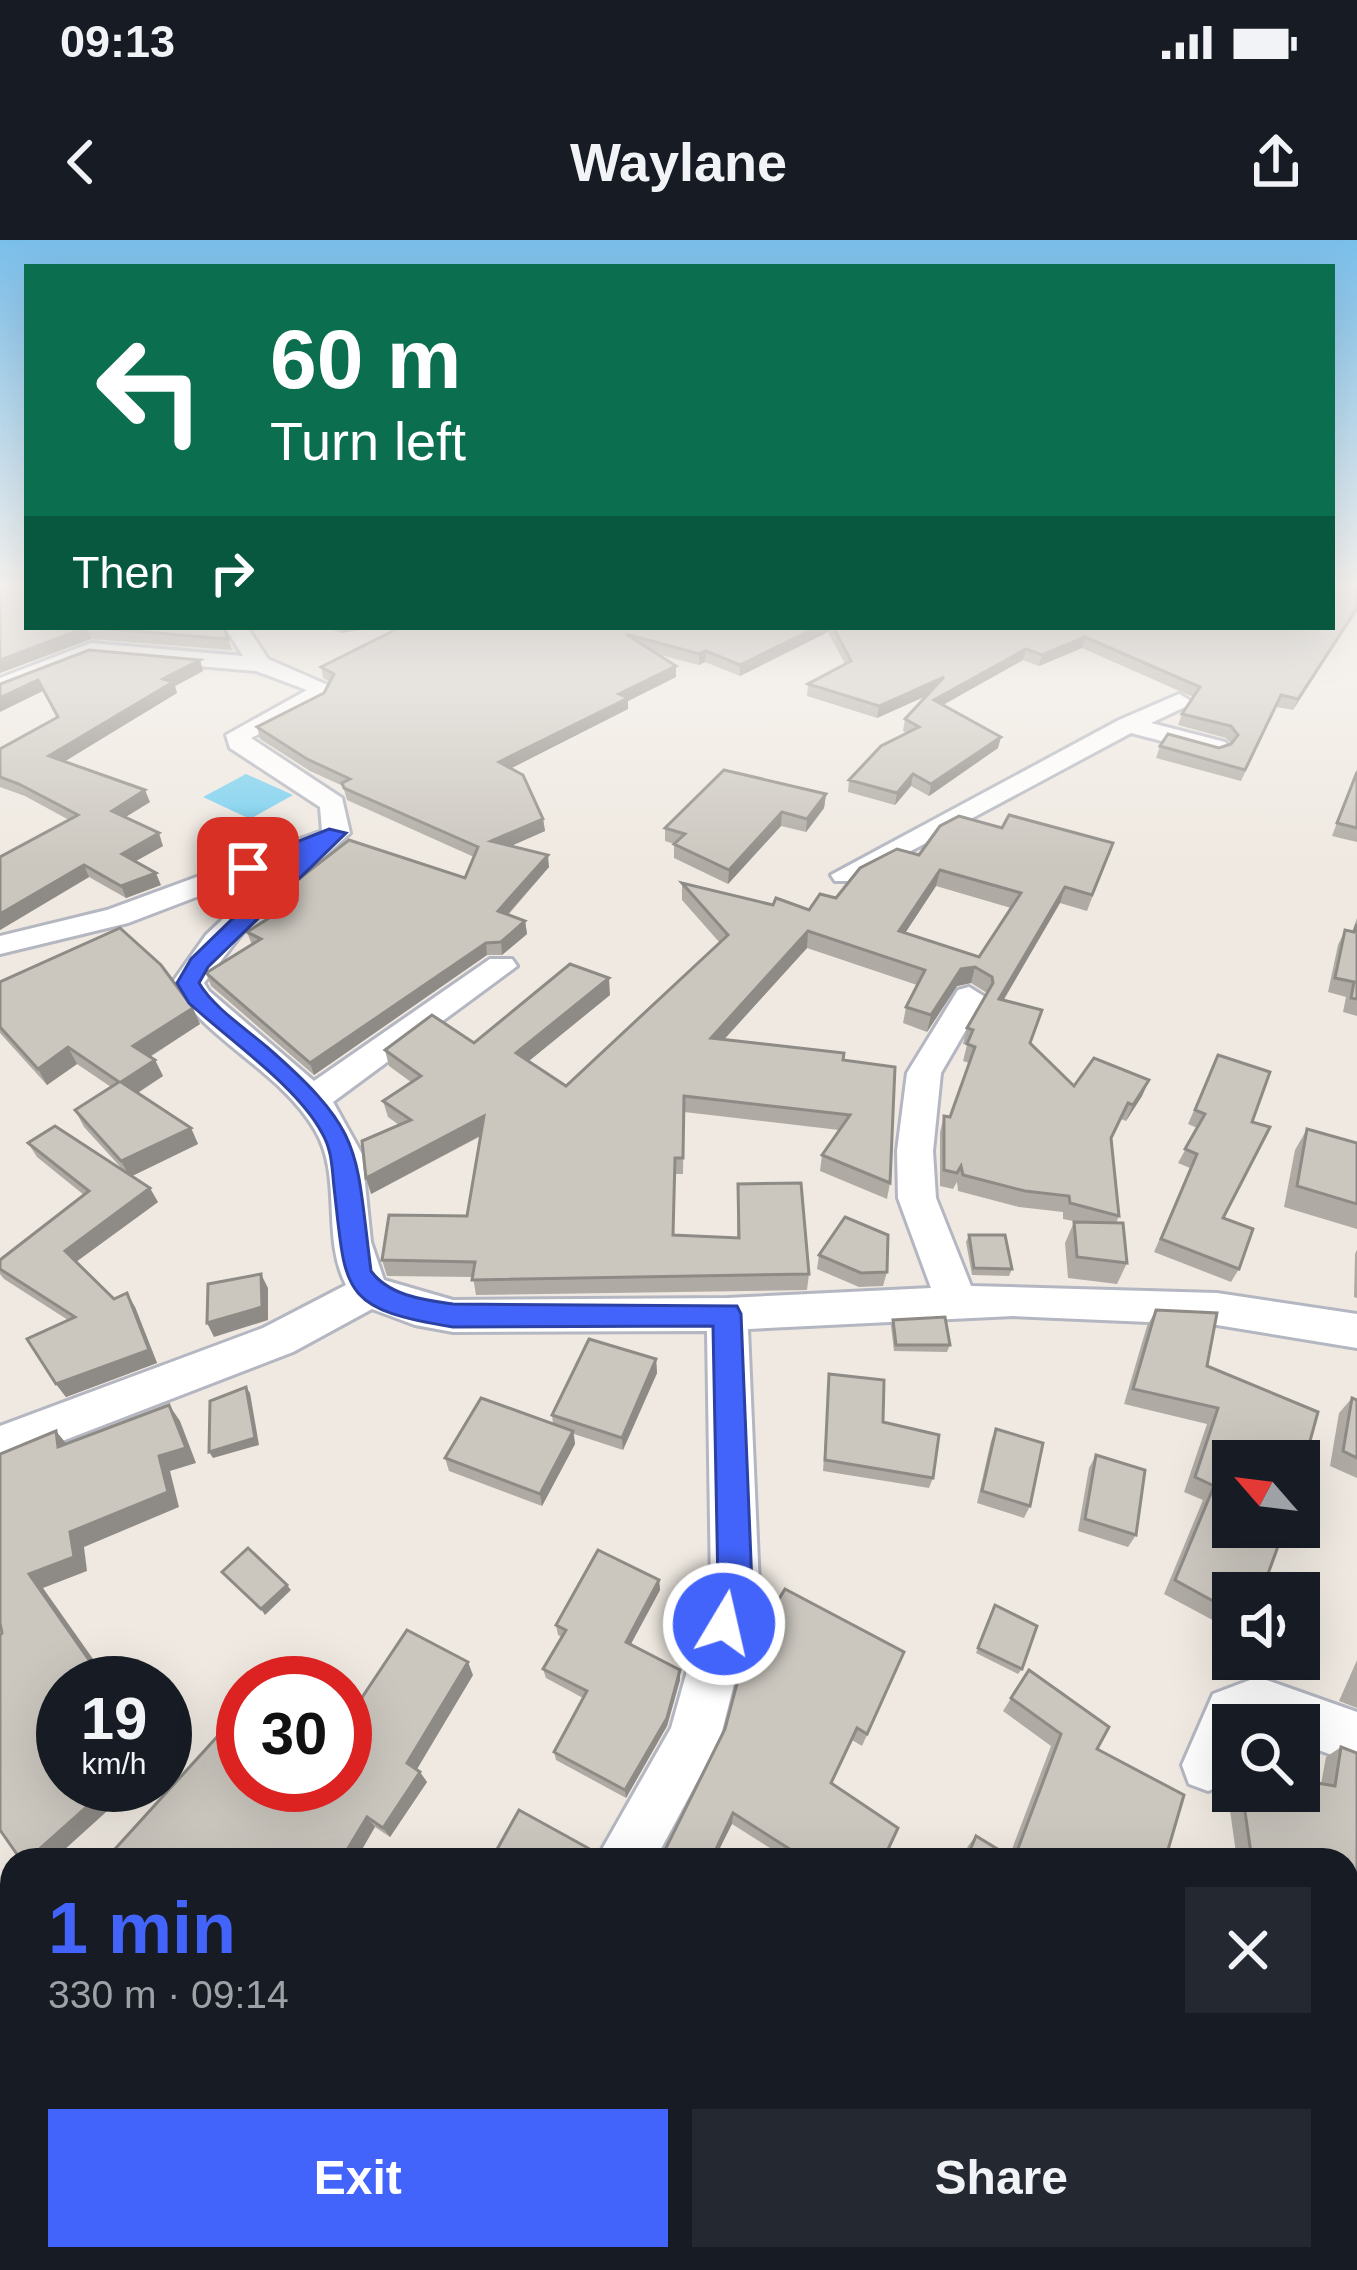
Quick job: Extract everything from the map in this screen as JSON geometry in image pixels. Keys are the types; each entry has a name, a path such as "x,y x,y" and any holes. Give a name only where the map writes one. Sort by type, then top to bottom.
{"street":[{"path":"296,678 320,687 319,692 250,724 238,734 239,743 333,804 336,833"},
{"path":"845,875 1178,700"},
{"path":"1128,725 1216,747"},
{"path":"0,945 34,940 204,886 336,833"},
{"path":"336,833 281,880 198,964 188,983 197,998 312,1100 343,1151 355,1261 370,1291 415,1310 453,1316 727,1314 956,1300 1217,1309 1357,1330"},
{"path":"312,1100 501,966"},
{"path":"956,1300 917,1198 915,1151 924,1073 969,997"},
{"path":"0,1445 278,1340 370,1291"},
{"path":"631,1848 694,1739 735,1586 727,1314"},
{"path":"1208,1765 1231,1712 1258,1702 1357,1738"}],"water":[{"path":"246,774 293,795 250,819 203,797"}],"building":[{"path":"16,678 165,678 173,682 49,756 145,790 112,811 159,833 122,854 156,873 121,886 84,865 0,914 0,857 78,815 0,777 0,749 58,717 38,680 0,698 0,684"},
{"path":"332,678 652,678 619,694 628,698 499,762 523,775 543,819 491,841 548,855 498,911 525,921 501,942 486,943 310,1063 206,973 261,939 247,932 296,901 278,895 349,840 465,878 478,847 344,788 342,783 350,779 257,727 324,693"},
{"path":"820,678 942,678 879,706 808,684"},
{"path":"943,678 974,678 934,700 1001,737 931,784 913,774 897,793 849,780 881,746 919,727 905,719"},
{"path":"1179,678 1312,678 1298,699 1281,695 1245,770 1160,746 1168,734 1219,748 1238,735 1231,726 1182,714 1200,687"},
{"path":"724,770 826,794 807,819 782,812 729,870 674,844 685,834 665,828"},
{"path":"1357,772 1357,828 1337,823"},
{"path":"1009,815 1113,843 1092,895 1065,887 999,999 1042,1010 1030,1043 1074,1086 1094,1058 1149,1080 1133,1105 1128,1103 1111,1138 1119,1216 1070,1203 1069,1196 1025,1191 963,1175 961,1166 957,1173 944,1170 944,1116 950,1117 975,1047 967,1044 973,1030 967,1028 992,977 975,967 961,969 931,1015 906,1007 925,970 808,931 711,1038 844,1053 843,1060 895,1067 890,1183 822,1155 850,1115 684,1096 683,1158 675,1158 673,1235 739,1238 738,1184 801,1183 809,1274 472,1280 475,1262 382,1260 389,1215 467,1216 484,1116 366,1178 362,1141 411,1120 383,1101 421,1076 385,1050 432,1015 474,1043 570,964 609,978 516,1053 566,1086 728,935 682,883 773,905 776,898 809,910 820,894 836,898 860,868 897,849 919,855 940,826 959,816 1002,828","holes":["940,870 1021,893 979,957 899,931"]},
{"path":"1357,924 1357,999 1351,998 1354,982 1335,978 1345,930 1354,932"},
{"path":"120,928 161,965 193,1008 133,1046 155,1060 121,1082 191,1128 121,1161 75,1110 119,1082 68,1047 38,1069 0,1027 0,982"},
{"path":"1218,1055 1270,1072 1252,1122 1270,1127 1223,1218 1253,1229 1239,1269 1161,1239 1197,1154 1185,1149 1205,1114 1195,1110"},
{"path":"55,1126 150,1188 65,1251 114,1299 127,1293 149,1350 56,1384 27,1339 75,1317 0,1269 0,1260 89,1191 28,1143"},
{"path":"1307,1129 1357,1143 1357,1204 1297,1186"},
{"path":"845,1217 888,1235 887,1272 861,1273 819,1255"},
{"path":"1074,1222 1123,1223 1127,1263 1077,1257"},
{"path":"969,1235 1005,1235 1012,1269 974,1268"},
{"path":"261,1274 262,1307 207,1323 208,1284"},
{"path":"1156,1310 1217,1313 1207,1366 1318,1412 1310,1440 1212,1440 1212,1485 1195,1477 1218,1408 1133,1389"},
{"path":"945,1317 950,1345 896,1345 893,1320"},
{"path":"589,1339 656,1359 622,1438 552,1415"},
{"path":"829,1374 884,1380 883,1422 939,1435 933,1478 825,1460"},
{"path":"246,1387 255,1438 209,1452 210,1401"},
{"path":"481,1398 573,1431 540,1494 445,1458"},
{"path":"1352,1398 1357,1400 1357,1458 1343,1451"},
{"path":"169,1405 186,1448 159,1456 168,1492 70,1532 74,1557 29,1574 86,1656 36,1656 36,1812 81,1812 40,1848 13,1848 0,1830 0,1454 56,1431 58,1447"},
{"path":"996,1429 1043,1443 1030,1506 982,1491"},
{"path":"1096,1455 1145,1470 1136,1535 1085,1519"},
{"path":"1212,1491 1212,1548 1277,1548 1269,1572 1212,1572 1212,1600 1175,1580"},
{"path":"248,1548 287,1585 261,1609 222,1572"},
{"path":"598,1550 659,1580 626,1642 680,1670 667,1718 625,1790 554,1752 587,1691 543,1669 566,1630 556,1625"},
{"path":"785,1589 904,1652 867,1734 857,1728 831,1783 898,1828 889,1848 788,1848 733,1813 717,1848 666,1848 725,1729 744,1657"},
{"path":"995,1605 1037,1626 1022,1669 978,1648"},
{"path":"407,1630 468,1662 407,1763 420,1772 383,1828 367,1817 348,1848 116,1848 149,1812 192,1812 192,1764 216,1738 216,1812 372,1812 372,1682"},
{"path":"1029,1670 1109,1727 1097,1749 1184,1795 1169,1848 1018,1848 1061,1734 1011,1698"},
{"path":"1341,1747 1357,1753 1357,1848 1250,1848 1245,1812 1320,1812 1320,1784 1335,1786"},
{"path":"519,1810 588,1848 498,1848"},
{"path":"976,1836 996,1848 971,1848"}],"route":[{"path":"248,868 336,833 281,880 198,964 188,983 197,998 312,1100 332,1125 343,1151 355,1261 370,1291 415,1310 453,1316 727,1314 735,1586 724,1624"}]}
